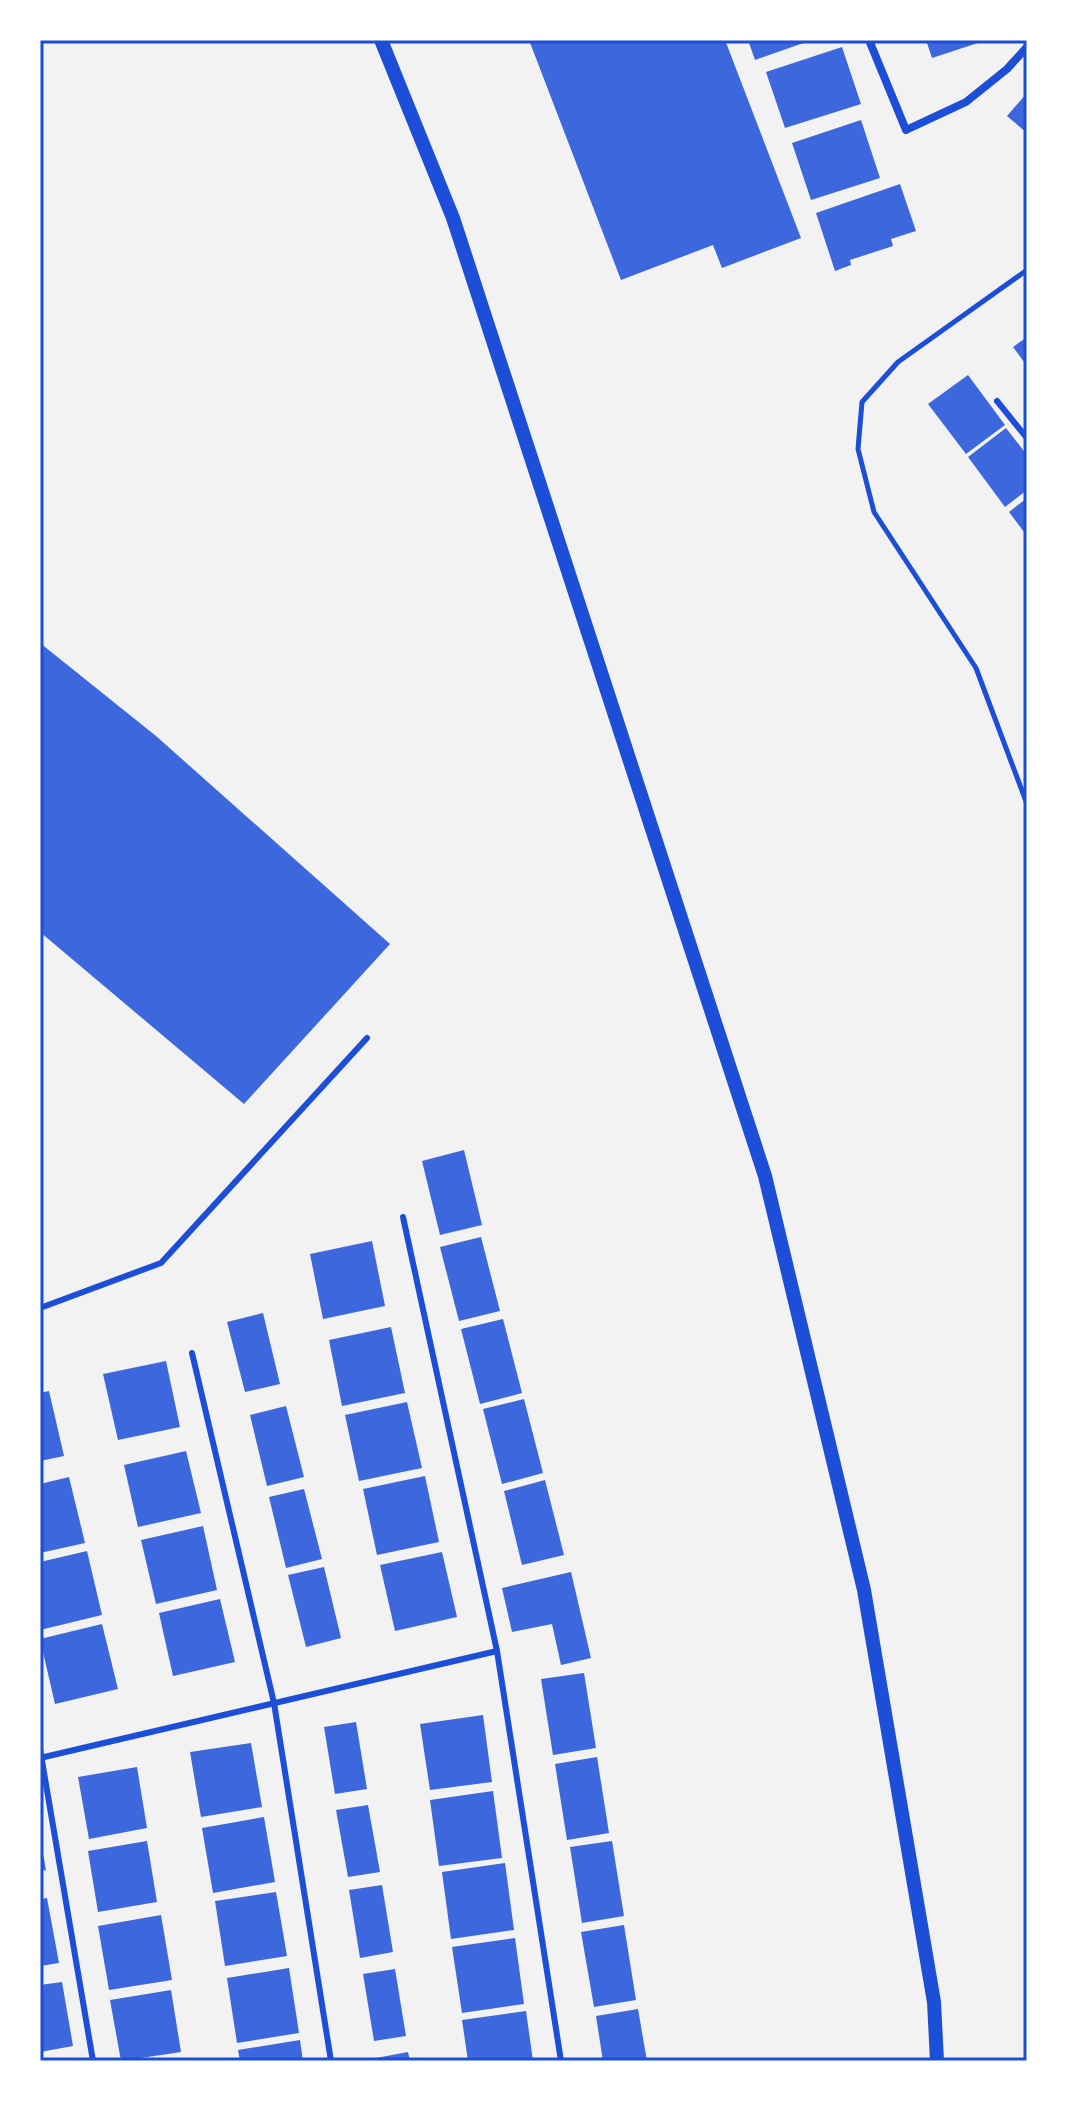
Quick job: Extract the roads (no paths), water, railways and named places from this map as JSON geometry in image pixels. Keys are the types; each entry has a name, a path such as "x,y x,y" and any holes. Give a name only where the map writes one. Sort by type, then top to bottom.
{"street":[{"path":"381,40 453,218 765,1176 864,1590 934,2002 937,2061"},
{"path":"869,40 906,130 966,102 1007,69 1027,47"}],"lane":[{"path":"997,401 1027,438"},
{"path":"40,1308 161,1263 367,1038"},
{"path":"403,1217 497,1651 561,2061"},
{"path":"192,1353 274,1703 331,2061"},
{"path":"41,1757 497,1651"},
{"path":"40,1749 93,2061"}]}
